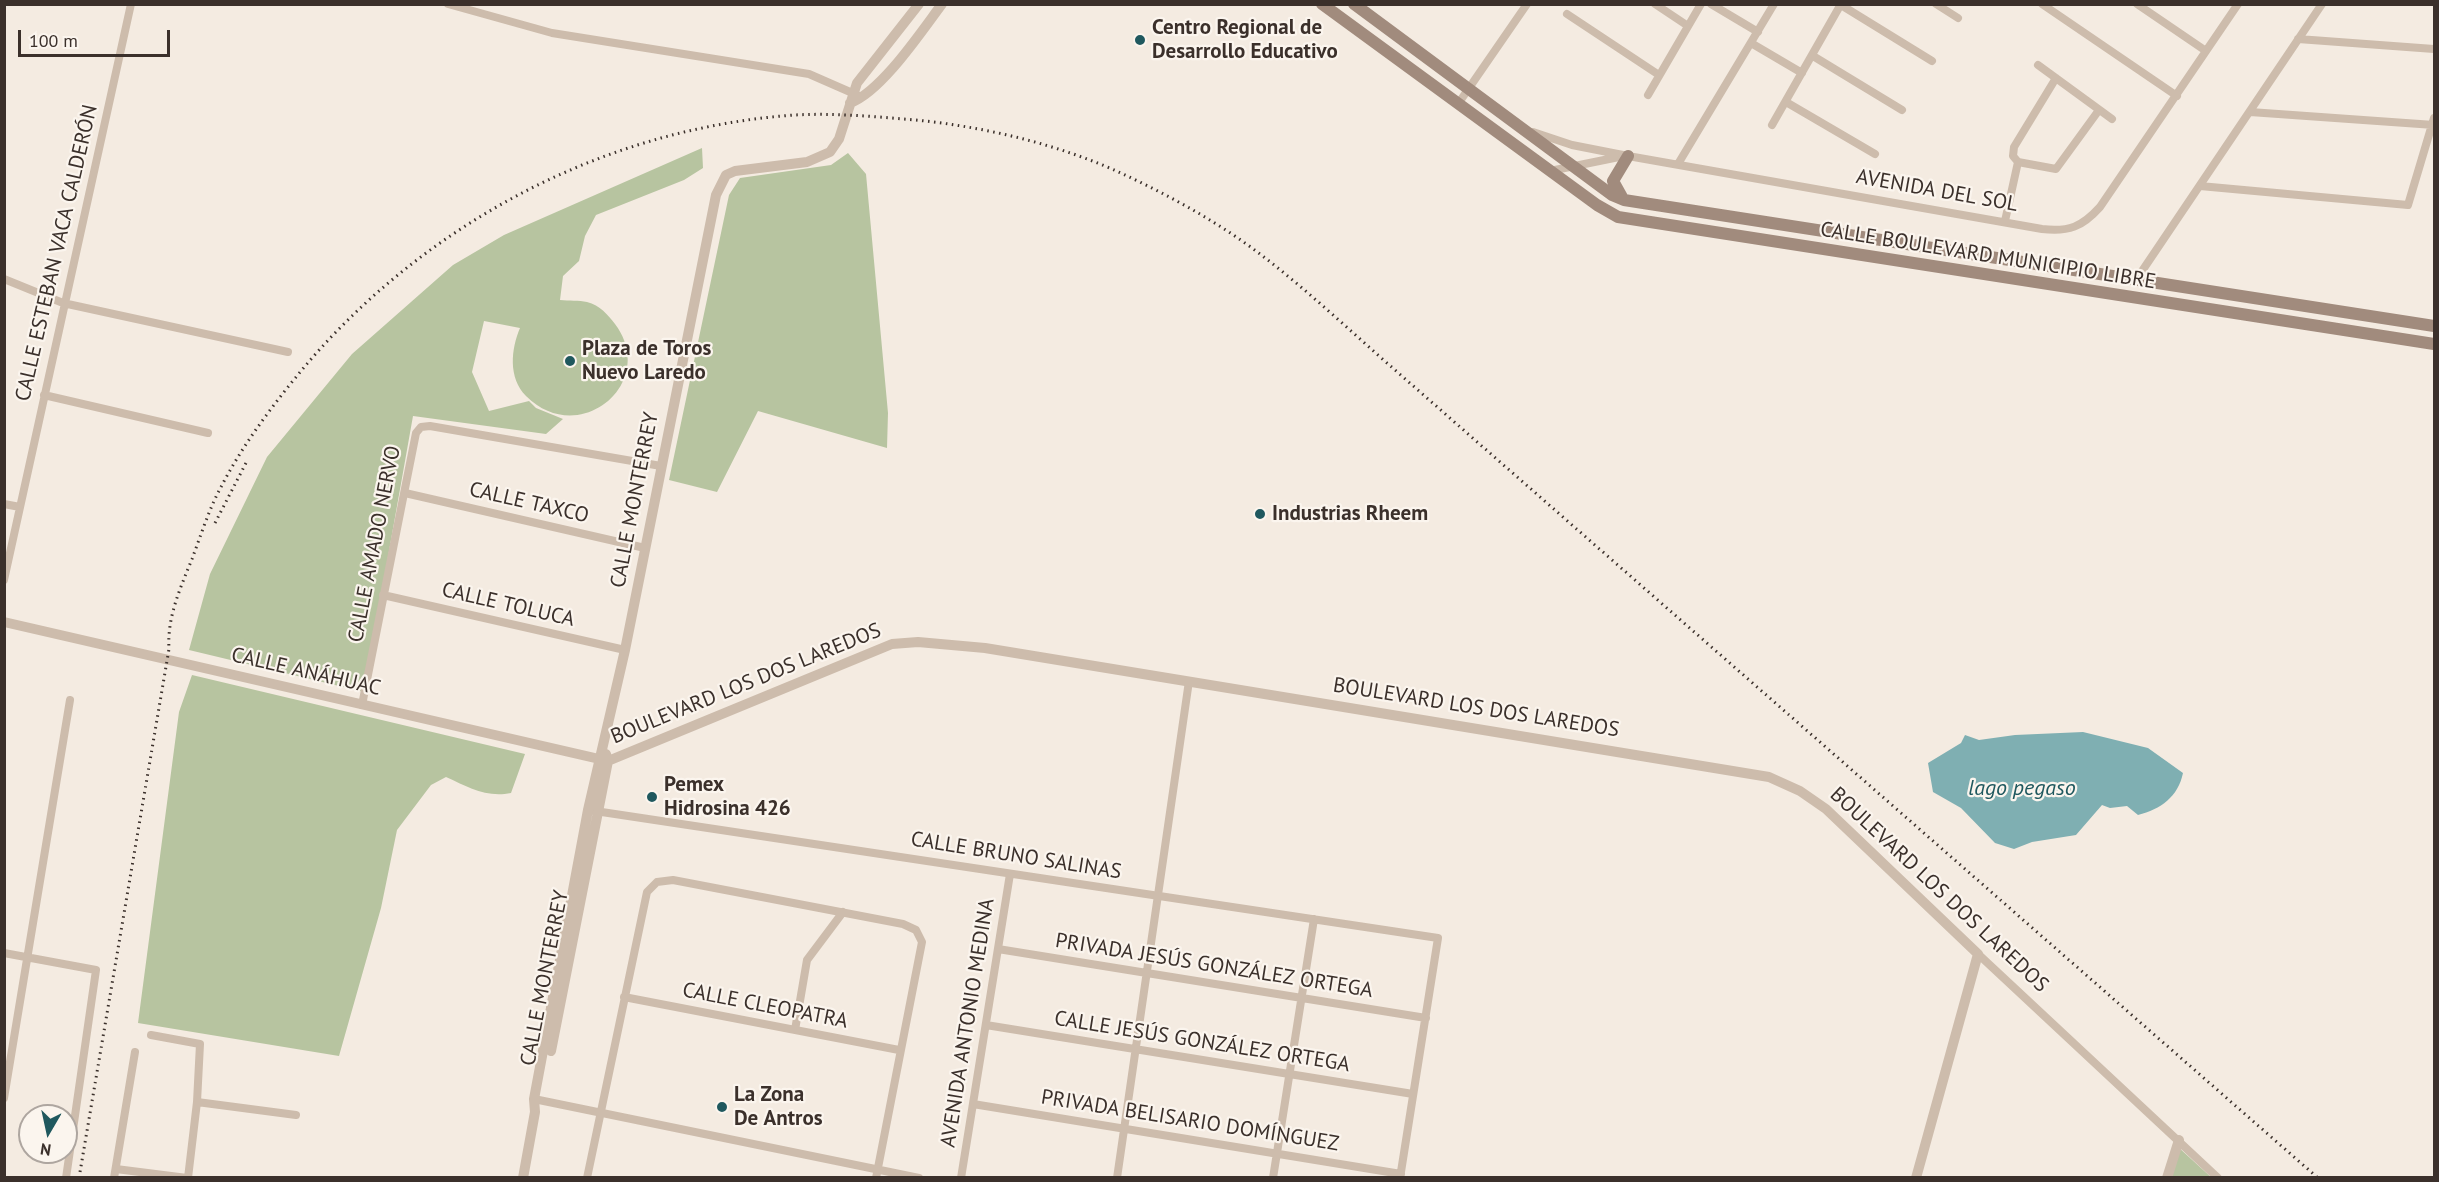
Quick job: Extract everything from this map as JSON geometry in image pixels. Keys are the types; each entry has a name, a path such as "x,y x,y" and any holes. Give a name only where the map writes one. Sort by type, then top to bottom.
{"main road":[{"name":"CALLE BOULEVARD MUNICIPIO LIBRE","path":"1322,4 1618,218 2434,344"},
{"name":"CALLE BOULEVARD MUNICIPIO LIBRE","path":"1354,4 1574,166 1624,200 2434,326"},
{"path":"1624,200 1614,181 1628,156"}],"street":[{"name":"CALLE ESTEBAN VACA CALDERÓN","path":"4,580 63,303 131,4"},
{"path":"448,4 552,33 810,74 855,98"},
{"path":"855,98 864,74 919,4"},
{"path":"855,98 878,85 942,4"},
{"path":"1655,4 1688,26"},
{"path":"1648,95 1701,4"},
{"path":"1711,4 1758,32"},
{"path":"1678,164 1774,4"},
{"path":"1936,4 1958,18"},
{"path":"2042,4 2178,96"},
{"path":"2138,4 2206,51"},
{"name":"AVENIDA DEL SOL","path":"1521,127 1559,142 1628,156 2056,230 2079,227 2100,207 2178,96 2238,4"},
{"path":"2136,280 2322,4"},
{"path":"1772,125 1841,5 1932,61"},
{"path":"1458,104 1521,6"},
{"path":"1567,14 1659,75"},
{"path":"2298,39 2434,49"},
{"path":"1751,43 1802,73"},
{"path":"1813,56 1902,110"},
{"path":"2038,65 2112,119"},
{"path":"2056,78 2014,147 2013,156 2018,162 2056,169 2099,110"},
{"name":"CALLE MONTERREY","path":"523,1178 604,761 604,746 720,183 726,175 735,171 807,162 820,158 835,146 855,98"},
{"path":"1786,102 1875,154"},
{"path":"2200,186 2408,205 2434,123 2250,112"},
{"path":"1550,171 1592,161 1628,156"},
{"path":"2005,221 2018,162"},
{"path":"4,279 63,303 288,352"},
{"path":"44,395 208,434"},
{"name":"CALLE AMADO NERVO","path":"362,705 416,434 421,427 430,426 661,466"},
{"name":"CALLE TAXCO","path":"405,493 645,548"},
{"path":"4,504 20,507"},
{"name":"CALLE TOLUCA","path":"383,595 625,650"},
{"name":"CALLE ANÁHUAC","path":"4,622 604,761"},
{"name":"BOULEVARD LOS DOS LAREDOS","path":"604,761 840,664 903,642 962,645 1769,777 1800,791 1826,809 2218,1178"},
{"path":"1117,1178 1189,681"},
{"path":"4,1098 70,700"},
{"name":"CALLE BRUNO SALINAS","path":"593,811 1438,938 1426,1017"},
{"name":"AVENIDA ANTONIO MEDINA","path":"961,1178 1010,873"},
{"path":"587,1178 647,892 657,882 672,880 903,924 916,930 922,942 899,1050 877,1173"},
{"path":"795,1030 807,960 843,912"},
{"path":"1273,1178 1314,919"},
{"name":"PRIVADA JESÚS GONZÁLEZ ORTEGA","path":"998,949 1426,1017"},
{"path":"4,953 96,970 66,1178"},
{"path":"1916,1178 1978,954"},
{"name":"CALLE CLEOPATRA","path":"624,997 899,1050"},
{"path":"1400,1176 1426,1017"},
{"name":"CALLE JESÚS GONZÁLEZ ORTEGA","path":"986,1025 1413,1094"},
{"path":"135,1052 115,1173 188,1178 197,1102 200,1044 151,1035"},
{"path":"538,1100 877,1173 919,1178"},
{"path":"197,1102 296,1115"},
{"name":"PRIVADA BELISARIO DOMÍNGUEZ","path":"973,1104 1276,1153 1400,1176"},
{"path":"2167,1178 2179,1140"}],"green space":[{"path":"702,148 703,168 684,180 596,215 585,236 579,261 563,276 560,300 584,301 600,308 615,324 626,346 627,368 620,387 607,402 589,412 568,415 547,411 526,396 516,381 513,354 520,328 484,321 472,372 489,411 529,401 536,408 563,419 546,434 413,416 364,692 189,650 210,574 267,457 352,354 453,265 504,235"},
{"path":"848,153 866,174 888,413 887,448 758,411 717,492 669,480 729,195 740,178 831,165"},
{"path":"192,675 525,754 511,793 485,793 446,777 431,785 397,830 381,908 339,1056 138,1023 179,712"},
{"path":"2177,1146 2212,1178 2168,1178"}],"water":[{"name":"lago pegaso","path":"2083,732 2148,748 2183,773 2177,789 2161,805 2138,815 2127,806 2110,808 2102,805 2076,835 2032,842 2014,849 1995,843 1961,808 1933,792 1928,763 1961,743 1965,735 1979,740 2015,735"}],"railway":[{"path":"79,1178 169,649 172,614 217,495 239,455 260,424 306,365 354,314 407,267 465,226 525,191 589,162 656,139 725,124 822,114 960,126 1016,137 1071,153 1140,182 1237,237 1325,308 2318,1178"},
{"path":"215,523 247,461"}],"place":[{"name":"Centro Regional de Desarrollo Educativo","path":"1140,40"},
{"name":"Plaza de Toros Nuevo Laredo","path":"570,361"},
{"name":"Industrias Rheem","path":"1260,514"},
{"name":"Pemex Hidrosina 426","path":"652,797"},
{"name":"La Zona De Antros","path":"722,1107"}]}
